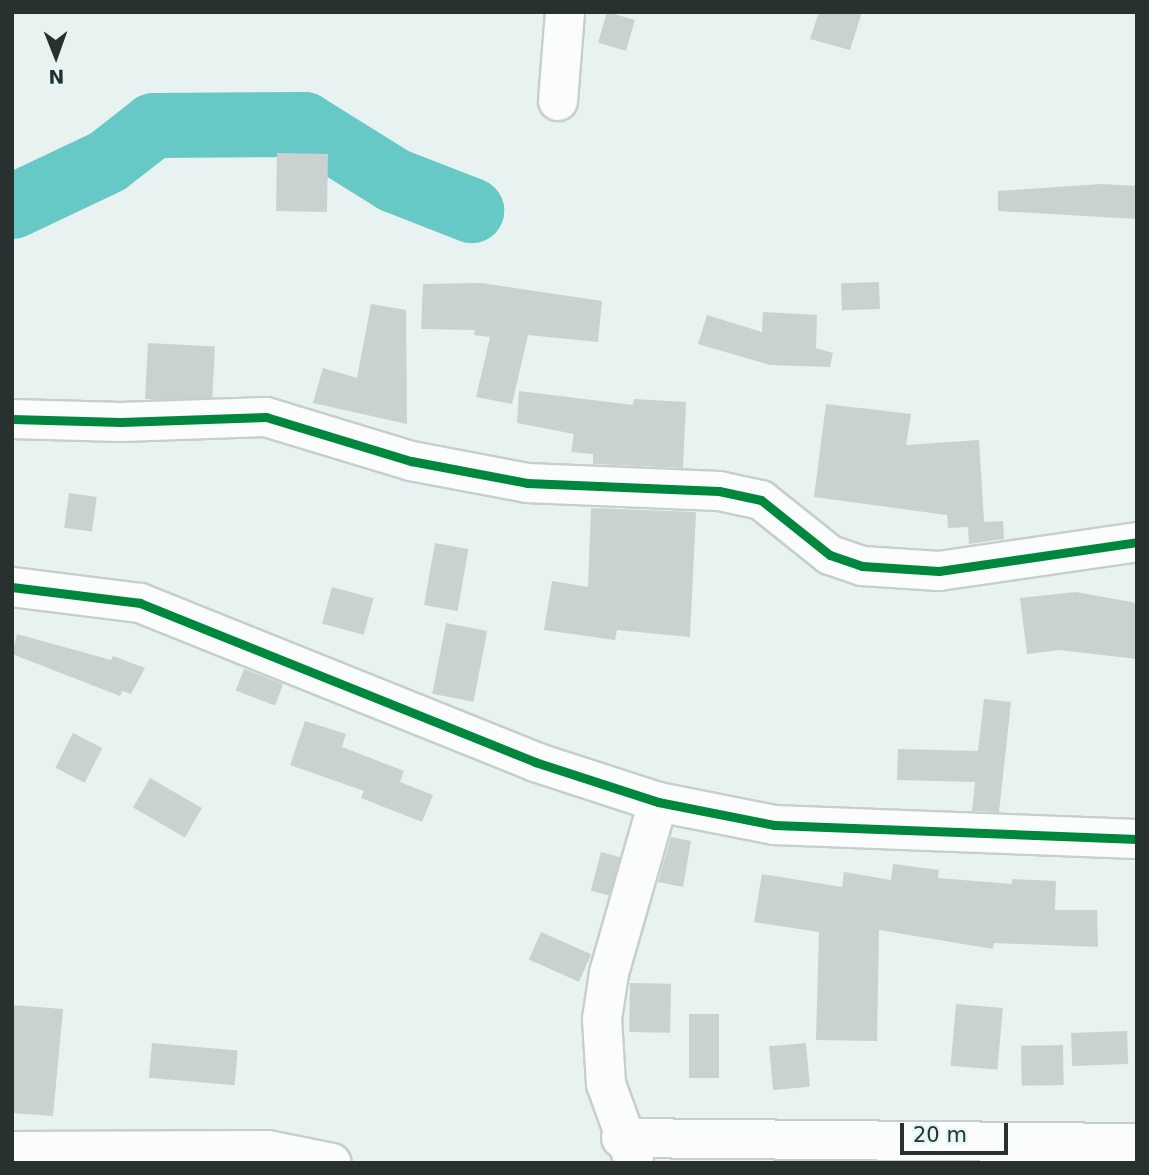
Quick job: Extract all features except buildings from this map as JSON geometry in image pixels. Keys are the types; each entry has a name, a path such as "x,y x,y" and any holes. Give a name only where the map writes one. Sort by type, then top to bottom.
{"street":[{"path":"558,101 565,12"},
{"path":"12,419 121,422 266,416 411,461 527,483 719,491 761,500 830,555 862,566 939,571 1137,542"},
{"path":"12,587 140,603 535,762 658,802 774,825 1137,839"},
{"path":"658,802 609,973 602,1019 606,1084 628,1150 1137,1143"},
{"path":"12,1151 267,1150 332,1163"}],"waterway":[{"path":"12,206 107,161 153,125 304,124 394,180 471,210"}],"cycle path":[{"path":"12,419 121,422 266,417 411,461 527,483 719,491 761,500 830,555 862,566 939,571 1137,542"},
{"path":"12,587 140,603 535,762 658,802 774,825 1137,839"}]}
